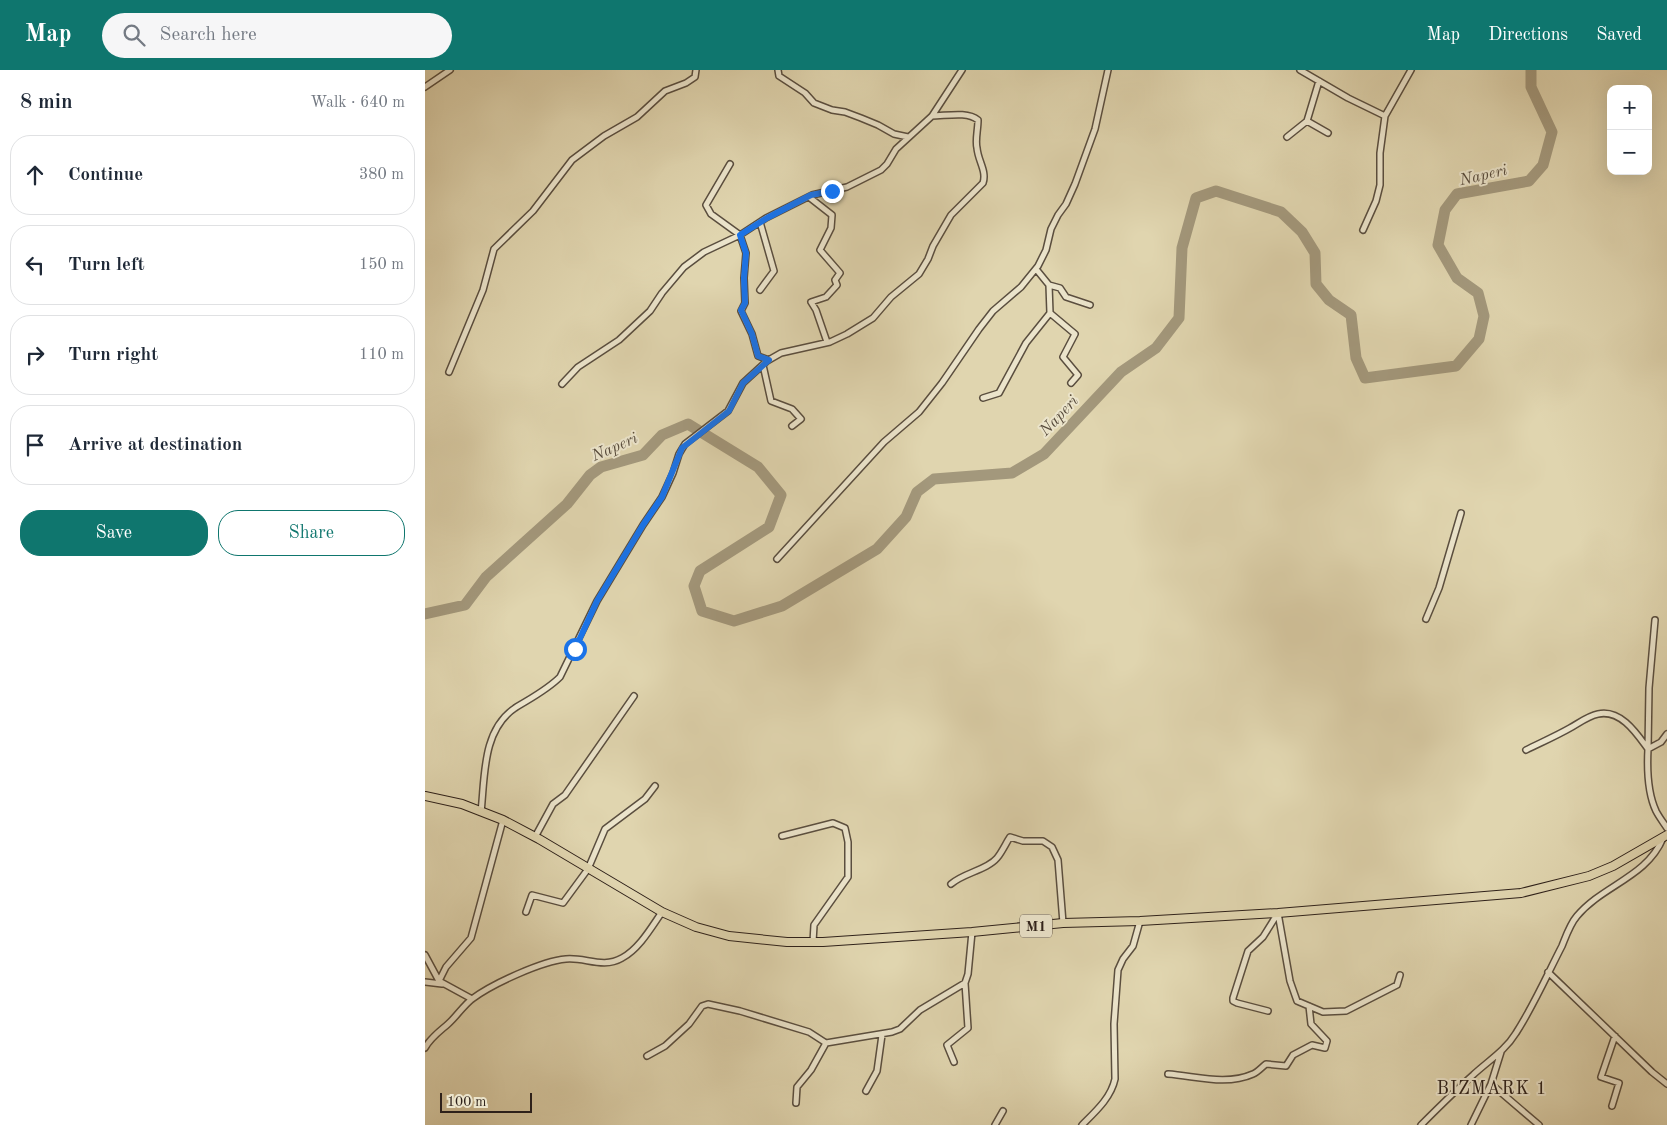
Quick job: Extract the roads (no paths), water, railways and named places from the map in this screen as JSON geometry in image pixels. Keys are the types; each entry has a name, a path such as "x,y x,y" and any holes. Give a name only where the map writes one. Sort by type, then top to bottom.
{"highway":[{"name":"M1","path":"425,796 462,804 503,820 662,912 696,927 729,936 755,940 813,942 1063,924 1279,912 1521,893 1589,876 1613,866 1665,837"}],"street":[{"path":"425,87 450,70"},
{"path":"449,372 483,290 494,249 533,211 572,160 604,136 637,118 665,91 686,83 695,77 697,70"},
{"path":"778,70 779,76 805,93 814,103 861,118 893,134 908,137"},
{"path":"562,384 578,367 619,340 651,311 662,293 691,261 809,197 847,187 881,170 887,164 895,149 932,116 962,70"},
{"path":"777,559 884,442 919,412 993,311 1021,286 1036,269 1046,250 1051,229 1075,184 1095,129 1108,70"},
{"path":"1300,70 1348,98 1385,116"},
{"path":"1363,230 1376,201 1380,184 1380,153 1385,116 1411,70"},
{"path":"1287,137 1307,121 1319,81"},
{"path":"481,812 487,758 495,730 505,717 553,684 560,677 597,601 662,497 679,454 685,444 729,411 743,383 769,360 787,351 827,342 847,334 873,318 891,297 919,274 951,215 983,183 985,178 976,147 978,120 973,116 967,115 932,116"},
{"path":"1307,121 1328,133"},
{"path":"730,164 706,205 711,214 740,235 746,253 745,303 741,310 752,334 758,356 769,360"},
{"path":"809,197 833,215 831,228 820,250 840,273 835,280 837,284 826,297 811,302 816,310 827,342"},
{"path":"760,222 774,270 760,290"},
{"path":"1036,269 1049,285 1060,288 1067,297 1090,305"},
{"path":"983,398 999,393 1026,343 1049,313 1049,285"},
{"path":"1049,313 1075,334 1063,357 1078,375 1071,383"},
{"path":"763,365 771,401 792,409 801,419 792,426"},
{"path":"1426,619 1439,588 1461,513"},
{"path":"1655,620 1649,688 1647,758 1651,798 1667,828"},
{"path":"535,837 553,804 565,795 634,696"},
{"path":"1525,750 1586,718 1607,713 1625,722 1648,749"},
{"path":"1648,749 1661,742 1667,734"},
{"path":"526,912 532,895 563,903 588,869 605,829 645,799 655,786"},
{"path":"442,982 446,967 471,938 503,820"},
{"path":"782,836 833,823 845,828 848,877 814,925 813,942"},
{"path":"951,884 959,877 997,859 1009,837 1023,841 1043,840 1052,846 1057,860 1063,924"},
{"path":"1421,1125 1473,1075 1502,1052 1533,1006 1576,917 1591,901 1628,878 1646,863 1658,850 1665,837"},
{"path":"425,1048 431,1038 472,999 519,974 554,960 574,958 610,963 623,958 648,933 662,912"},
{"path":"1279,912 1291,981 1297,1001 1323,1012 1346,1011 1397,984 1400,975"},
{"path":"1268,1011 1237,1004 1233,1001 1233,998 1248,951 1263,936 1279,912"},
{"path":"1082,1125 1099,1108 1114,1086 1114,1024 1118,970 1123,959 1133,946 1140,921"},
{"path":"954,1062 947,1045 967,1028 965,983 968,974 972,932"},
{"path":"425,955 442,982 472,999"},
{"path":"1548,972 1651,1072 1667,1084"},
{"path":"425,982 442,982"},
{"path":"647,1056 665,1046 689,1024 702,1006 708,1004 740,1011 809,1032 826,1043 882,1035 900,1029 920,1010 965,983"},
{"path":"1168,1074 1209,1080 1225,1080 1253,1074 1266,1064 1285,1066 1293,1055 1312,1045 1325,1048 1327,1041 1311,1024 1309,1006"},
{"path":"866,1091 877,1071 882,1035"},
{"path":"1612,1106 1619,1083 1601,1077 1615,1036"},
{"path":"795,1103 797,1087 811,1070 826,1043"},
{"path":"1471,1125 1491,1084 1502,1052"},
{"path":"1491,1084 1539,1125"},
{"path":"995,1125 1003,1110"}],"waterway":[{"name":"Naperi","path":"425,614 465,605 486,577 567,504 590,475 601,467 643,455 662,435 688,424 758,467 781,495 769,527 700,571 694,586 702,611 734,621 782,606 877,549 906,517 917,492 934,479 1012,473 1044,454 1121,372 1156,348 1179,318 1182,248 1196,198 1216,191 1281,212 1302,232 1315,253 1316,284 1329,300 1351,315 1356,358 1365,378 1456,366 1479,339 1484,316 1478,293 1457,278 1438,245 1445,210 1457,194 1529,181 1543,165 1552,132 1531,87 1531,70"}],"district":[{"name":"BIZMARK 1","path":"1492,1088"}]}
